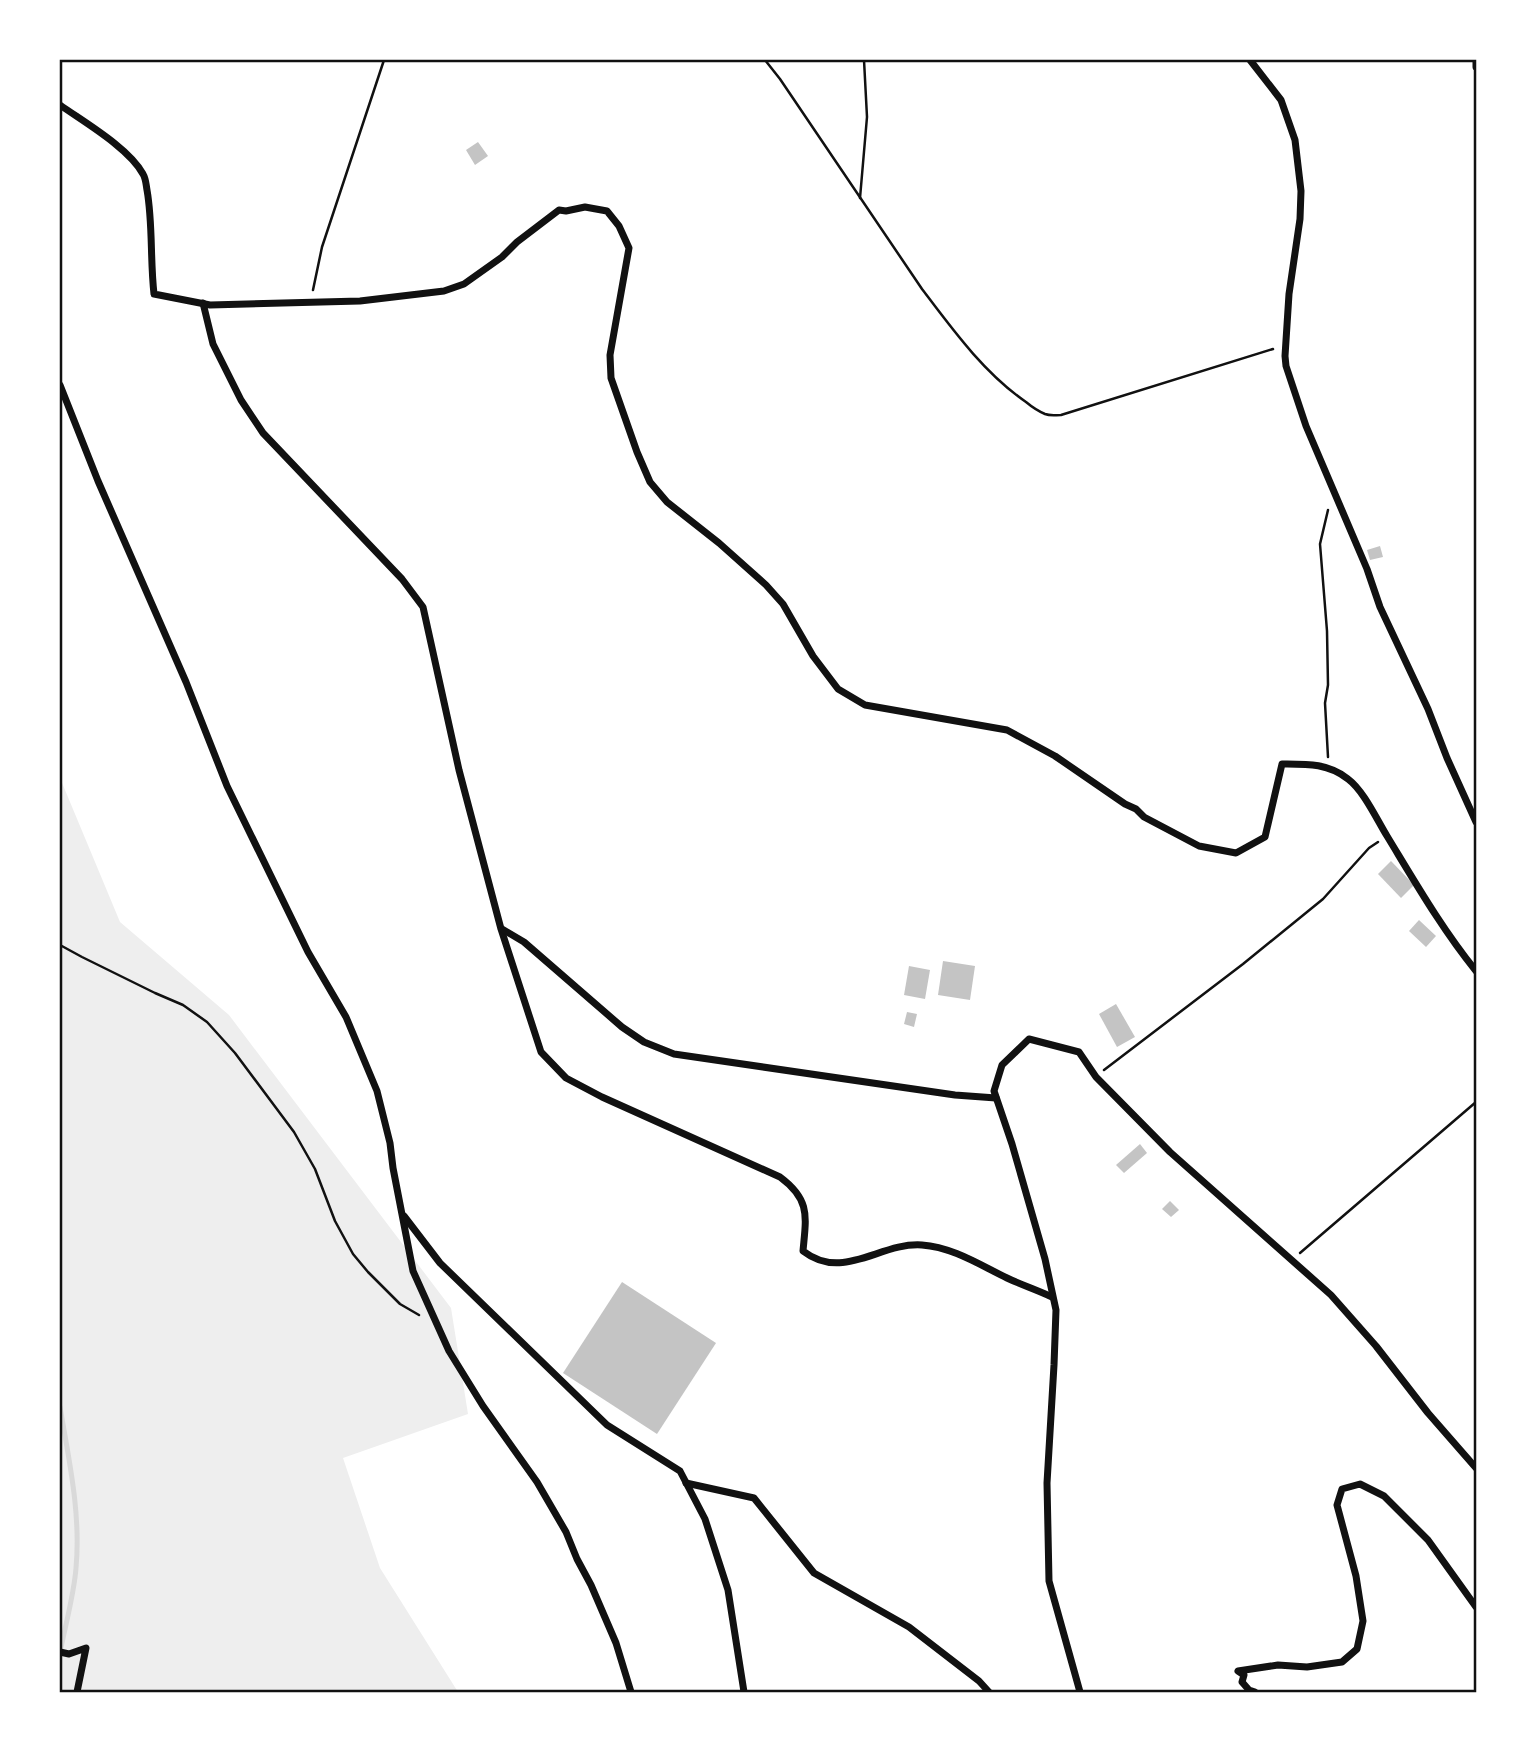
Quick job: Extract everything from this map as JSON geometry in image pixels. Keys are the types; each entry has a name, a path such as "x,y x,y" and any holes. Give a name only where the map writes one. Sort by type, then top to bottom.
{"street":[{"path":"1250,60 1282,100 1296,140 1301,191 1300,219 1289,294 1286,366 1306,426 1367,569 1380,607 1428,709 1476,822"},
{"path":"1476,60 1476,67"},
{"path":"60,105 128,155 144,175 150,208 153,294 210,304 360,301 444,291 464,284 502,257 559,209 566,211 584,207 607,211 619,226 629,248 610,355 611,378 650,482 667,502 766,585 783,604 813,656 838,689 864,705 1007,730 1055,756 1155,822 1199,846 1236,853 1265,837 1282,764 1312,764 1329,768 1350,780 1363,797 1429,905 1476,971"},
{"path":"203,303 213,344 241,400 263,433 402,579 423,607 459,770 502,929 541,1052 566,1078 602,1097 780,1177 791,1185 804,1205 806,1221 803,1251 814,1260 845,1264 900,1247 922,1245 958,1253 1052,1297"},
{"path":"60,385 98,481 186,682 227,786 308,952 346,1017 372,1078 390,1143 413,1271 456,1362 483,1406 537,1482 566,1532 616,1643 631,1692"},
{"path":"502,929 524,943 622,1027 644,1042 674,1054 955,1095 996,1098"},
{"path":"1080,1692 1049,1581 1047,1483 1056,1310 1045,1259 994,1091 1002,1065 1029,1039 1079,1052 1096,1077 1170,1152 1331,1295 1476,1468"},
{"path":"401,1212 440,1263 607,1425 680,1471 705,1519 728,1590 744,1692"},
{"path":"686,1483 754,1497 814,1573 909,1627 979,1681 989,1692"},
{"path":"1255,1692 1242,1682 1244,1675 1238,1671 1278,1664 1307,1667 1342,1662 1357,1649 1363,1620 1356,1576 1337,1506 1342,1489 1360,1484 1384,1496 1428,1540 1476,1607"},
{"path":"60,1653 69,1654 86,1648 77,1692"}],"path":[{"path":"310,302 322,247 384,60"},
{"path":"765,60 922,289 985,367 1016,395 1039,411 1049,415 1061,415 1285,345"},
{"path":"860,198 867,117 864,60"},
{"path":"1328,510 1320,544 1327,631 1328,685 1325,703 1329,768"},
{"path":"1096,1077 1243,964 1323,898 1369,848 1387,836"},
{"path":"60,945 143,988 183,1005 207,1022 235,1052 294,1132 315,1169 335,1221 353,1254 400,1304 437,1325"},
{"path":"1292,1260 1476,1102"}],"shaded area":[{"path":"60,778 120,922 229,1015 451,1308 468,1414 343,1458 380,1568 458,1692 60,1692"}],"building":[{"path":"478,142 488,156 475,165 466,150"},
{"path":"1380,546 1383,557 1370,560 1367,550"},
{"path":"1391,861 1414,885 1401,898 1378,874"},
{"path":"1419,920 1436,936 1426,947 1409,931"},
{"path":"943,961 975,966 970,1000 938,995"},
{"path":"909,966 930,970 925,999 904,995"},
{"path":"1116,1004 1135,1037 1117,1047 1099,1014"},
{"path":"907,1012 917,1014 914,1027 904,1024"},
{"path":"1140,1144 1147,1153 1124,1173 1116,1165"},
{"path":"1170,1201 1179,1210 1171,1217 1162,1209"},
{"path":"622,1282 716,1343 657,1434 563,1373"}],"waterway":[{"path":"60,1407 77,1528 76,1568 60,1653"}]}
